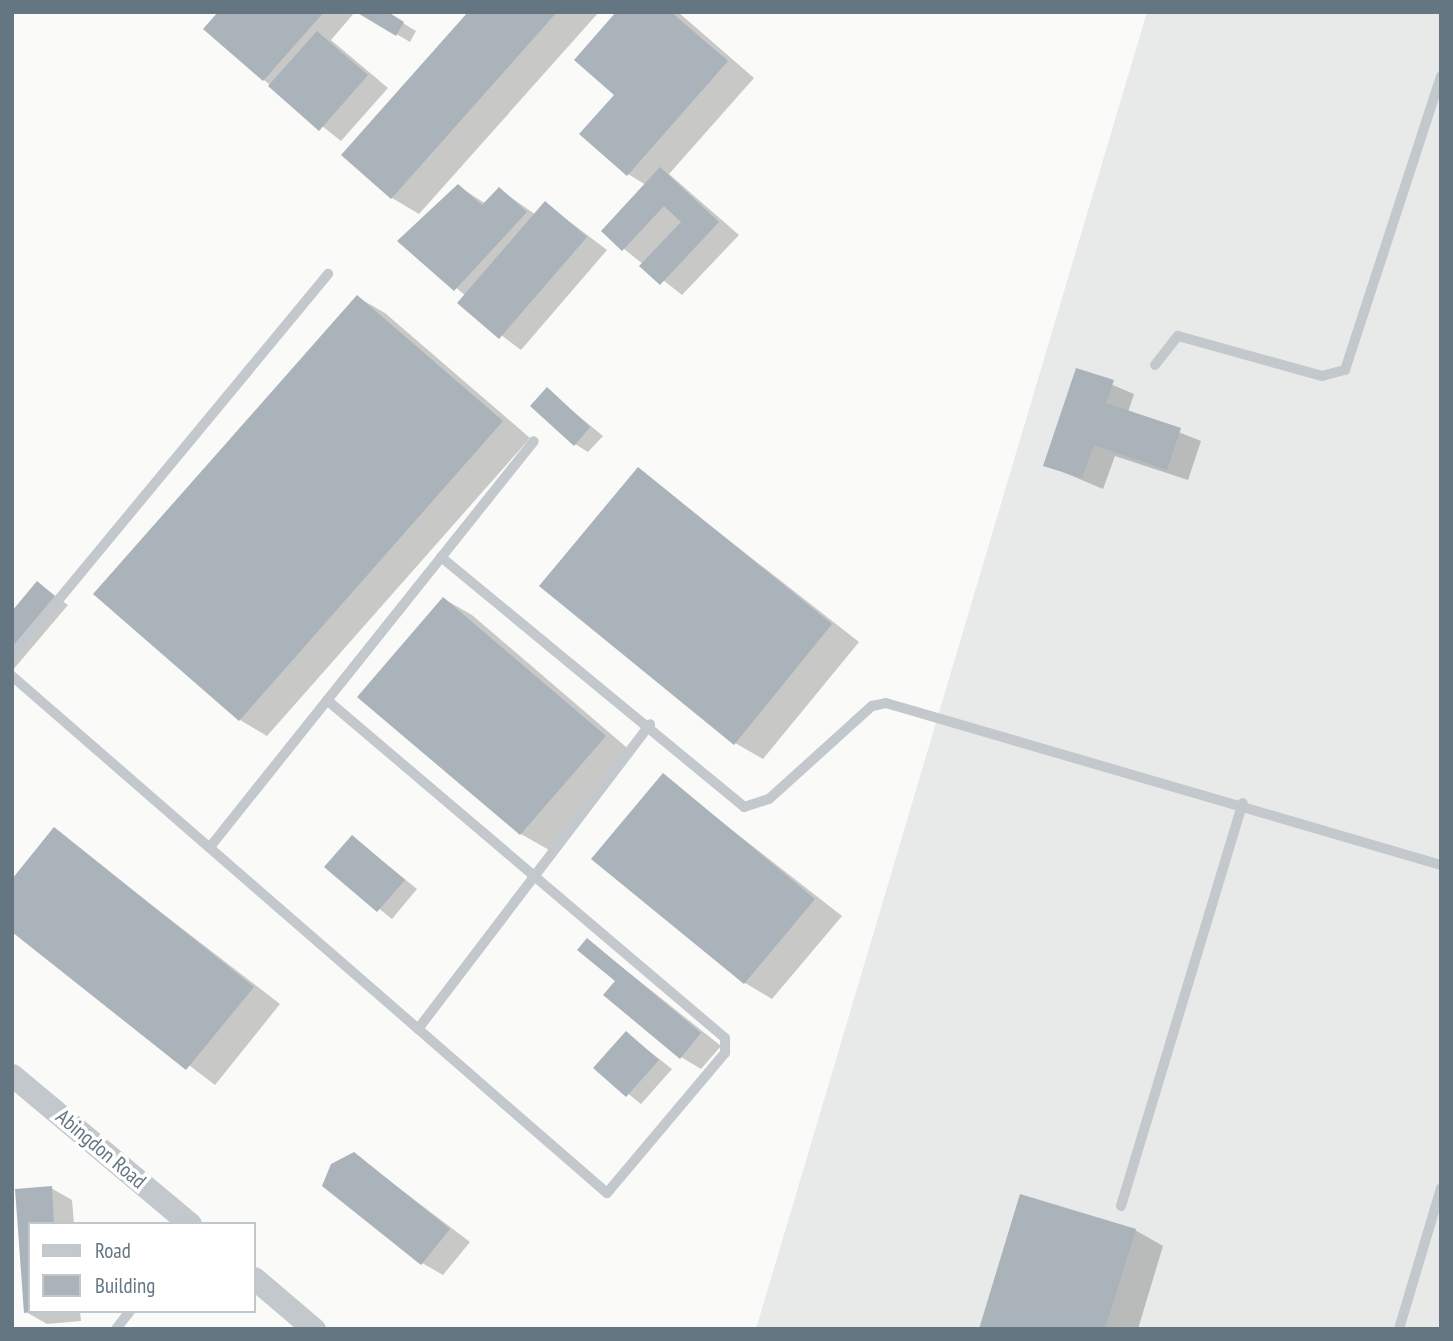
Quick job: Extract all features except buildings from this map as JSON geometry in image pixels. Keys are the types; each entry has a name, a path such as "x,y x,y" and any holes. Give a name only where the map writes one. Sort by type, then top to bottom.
{"street":[{"name":"Abingdon Road","path":"12,1074 188,1222"},
{"path":"256,1280 314,1329"}],"lane":[{"path":"1155,365 1173,338 1185,336 1322,376 1345,370 1441,76"},
{"path":"12,656 328,274"},
{"path":"210,847 534,441"},
{"path":"441,557 650,724 744,807 769,799 872,706 886,703 1243,803 1441,865"},
{"path":"12,676 607,1193 725,1053 719,1032 327,700"},
{"path":"418,1029 650,724"},
{"path":"1121,1206 1243,803"},
{"path":"1399,1329 1441,1188"},
{"path":"116,1329 128,1313"}],"shaded area":[{"path":"1147,12 1441,12 1441,1329 756,1329"}]}
